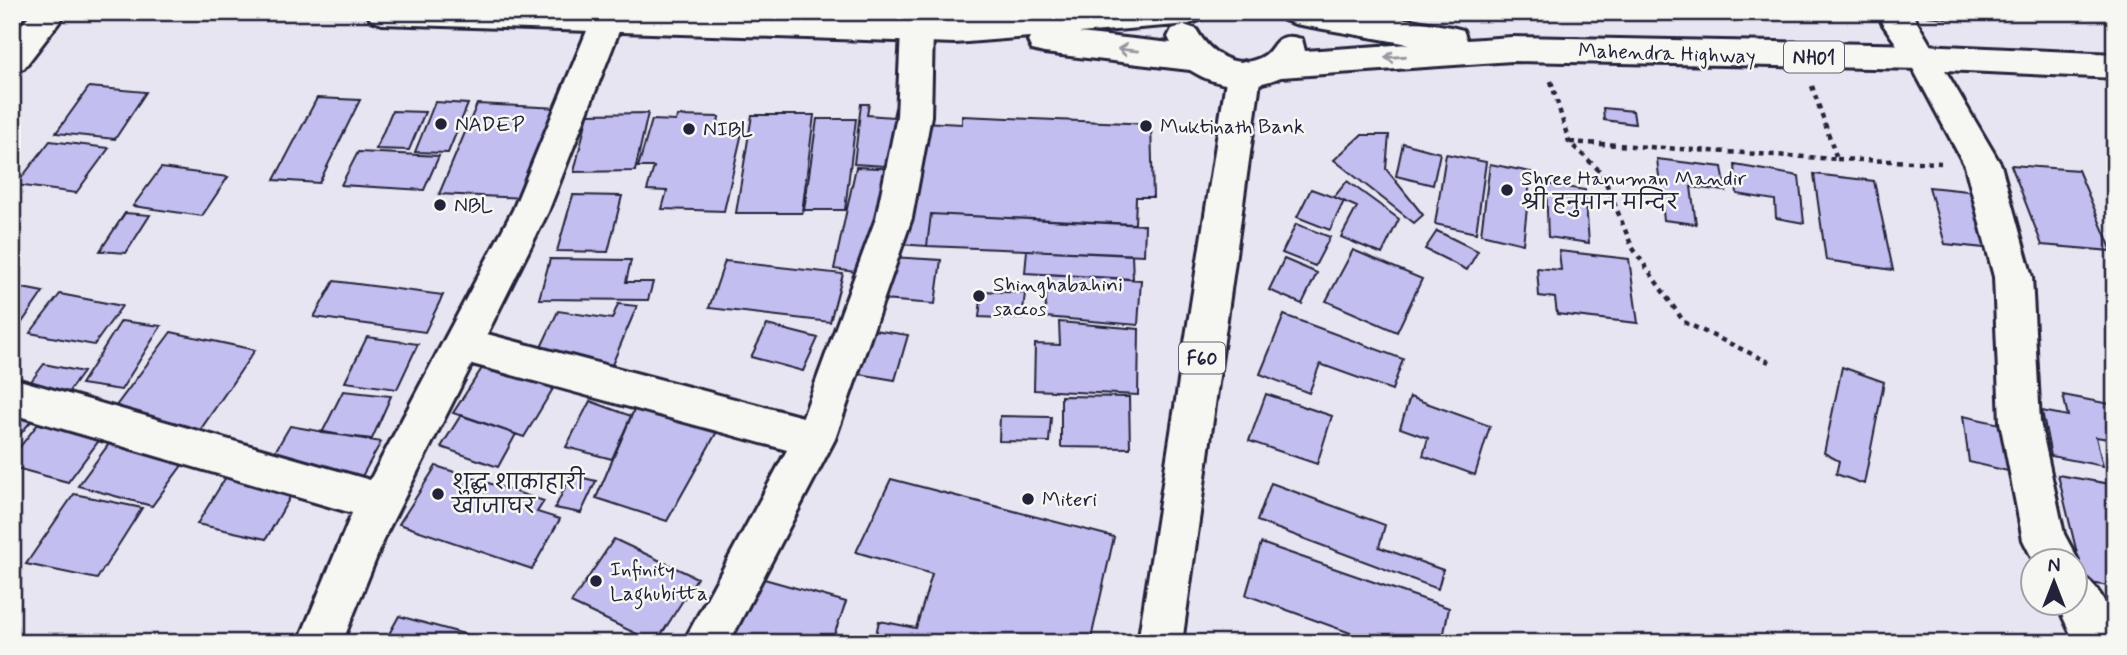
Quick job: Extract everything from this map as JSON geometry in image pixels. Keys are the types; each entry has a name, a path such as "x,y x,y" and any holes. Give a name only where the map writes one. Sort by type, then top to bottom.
{"main road":[{"path":"12,59 51,12"},
{"path":"382,12 607,21 797,20 917,31 955,31 1189,12 1183,34 1187,47 1196,58"},
{"path":"1259,70 1286,56 1292,45 1293,32 1281,12"},
{"name":"Mahendra Highway","path":"1295,12 1527,49"},
{"path":"1895,12 1898,23 1923,57 1983,165 2013,277 2020,422 2047,546"},
{"path":"320,643 380,502 530,212 607,21"},
{"path":"705,643 815,439 894,218 914,116 917,31"},
{"path":"955,31 1196,58"},
{"name":"Mahendra Highway","path":"1196,58 1226,73 1527,49 1803,57 1923,57 2115,66"},
{"name":"F60","path":"1160,643 1259,70"},
{"path":"461,344 815,439"},
{"path":"12,396 380,502"}],"path":[{"path":"1527,49 1569,142 1602,173 1632,247 1684,323 1769,362"},
{"path":"1803,57 1837,159"},
{"path":"1569,142 1837,159 1983,165"}],"building":[{"path":"1926,12 1966,12 1968,20 1927,16"},
{"path":"89,87 146,92 115,139 56,133"},
{"path":"317,98 360,100 319,183 274,180"},
{"path":"435,102 468,104 448,153 415,152"},
{"path":"477,104 559,108 524,198 439,194"},
{"path":"861,104 869,104 867,115 893,117 895,108 913,109 902,167 854,164"},
{"path":"1603,108 1633,111 1635,124 1604,120"},
{"path":"392,111 425,112 409,150 376,149"},
{"path":"648,113 635,171 574,172 588,114"},
{"path":"752,115 814,115 802,213 736,213"},
{"path":"677,116 719,117 718,124 744,124 724,211 662,209 667,191 647,190 654,167 638,167 652,120 676,121"},
{"path":"962,116 1151,124 1153,197 1136,197 1135,224 931,214 927,246 897,244 922,122 962,124"},
{"path":"817,119 856,119 845,210 804,210"},
{"path":"1361,135 1389,135 1386,169 1423,215 1414,223 1334,160"},
{"path":"50,141 109,148 76,193 16,185"},
{"path":"1403,143 1440,153 1433,185 1396,176"},
{"path":"358,152 439,156 424,190 341,185"},
{"path":"1446,154 1486,162 1476,233 1435,224"},
{"path":"1657,159 1722,167 1726,191 1691,187 1696,224 1664,220"},
{"path":"1490,164 1531,172 1523,244 1481,234"},
{"path":"1735,165 1799,176 1804,223 1776,218 1775,200 1737,194"},
{"path":"2011,165 2078,170 2112,251 2042,245"},
{"path":"856,167 901,169 869,274 834,269"},
{"path":"161,168 228,177 202,216 133,206"},
{"path":"1814,174 1874,181 1893,270 1826,260"},
{"path":"1347,181 1399,219 1382,254 1341,237 1357,207 1334,197"},
{"path":"1546,184 1585,190 1589,243 1548,237"},
{"path":"1929,187 1977,192 1995,249 1945,244"},
{"path":"1311,189 1344,201 1330,230 1297,217"},
{"path":"573,195 622,196 608,252 557,251"},
{"path":"125,213 150,215 126,253 100,251"},
{"path":"931,214 1145,225 1144,255 927,246"},
{"path":"1296,224 1330,237 1315,266 1282,253"},
{"path":"1437,231 1478,251 1467,270 1425,249"},
{"path":"1027,250 1132,255 1133,279 1025,273"},
{"path":"1353,250 1422,279 1397,332 1326,301"},
{"path":"1559,251 1629,259 1638,323 1557,314 1555,298 1539,296 1537,268 1561,270"},
{"path":"891,257 941,260 935,304 883,300"},
{"path":"550,259 631,260 626,282 653,282 648,300 539,299"},
{"path":"1284,259 1317,273 1302,304 1269,290"},
{"path":"725,261 843,274 830,322 709,308"},
{"path":"1048,274 1141,280 1138,325 1045,317"},
{"path":"334,281 443,295 425,332 314,317"},
{"path":"12,286 43,292 12,337"},
{"path":"982,291 1025,293 1022,319 979,317"},
{"path":"60,294 122,306 94,345 30,333"},
{"path":"618,304 637,306 603,386 528,375 558,311 612,319"},
{"path":"1284,315 1403,359 1392,390 1320,364 1309,393 1260,374"},
{"path":"121,321 161,326 121,390 81,384"},
{"path":"1059,322 1139,329 1138,395 1034,390 1035,344 1060,345"},
{"path":"767,325 818,338 803,371 751,357"},
{"path":"867,329 908,335 895,380 853,373"},
{"path":"171,332 255,350 196,436 110,414"},
{"path":"367,337 418,344 397,389 345,382"},
{"path":"486,362 554,387 524,437 453,413"},
{"path":"44,364 83,372 62,401 23,392"},
{"path":"1842,367 1884,382 1864,484 1836,474 1839,461 1824,453"},
{"path":"343,391 391,396 372,439 322,433"},
{"path":"1266,394 1332,416 1317,464 1249,441"},
{"path":"2063,395 2115,405 2115,440 2096,437 2103,466 2051,456 2042,411 2068,416"},
{"path":"1061,396 1129,397 1130,448 1061,447"},
{"path":"1410,397 1490,426 1475,475 1423,456 1428,438 1400,428"},
{"path":"590,401 631,416 612,459 566,447"},
{"path":"637,403 719,428 667,521 596,498"},
{"path":"12,406 38,413 12,444"},
{"path":"45,415 106,431 68,482 12,467 12,457"},
{"path":"461,415 516,434 498,467 441,447"},
{"path":"1000,416 1051,417 1049,442 999,441"},
{"path":"1963,416 2005,425 2012,472 1969,462"},
{"path":"290,426 381,442 361,478 269,462"},
{"path":"117,433 191,453 152,506 78,486"},
{"path":"436,466 544,501 537,512 560,519 532,569 399,524"},
{"path":"229,472 297,485 266,539 197,524"},
{"path":"571,475 596,481 581,513 555,508"},
{"path":"2058,475 2110,484 2115,501 2115,587 2088,583 2088,546 2075,546"},
{"path":"891,479 1114,537 1090,643 874,643 879,621 916,628 932,574 856,552"},
{"path":"1271,483 1385,525 1379,547 1443,570 1438,589 1257,521"},
{"path":"74,494 142,508 97,579 26,564"},
{"path":"614,539 697,578 656,643 571,603"},
{"path":"1261,543 1449,608 1442,643 1378,643 1246,595"},
{"path":"757,577 846,602 831,643 759,643 732,635"},
{"path":"399,616 497,643 384,643"}],"place":[{"name":"NADEP","path":"441,124"},
{"name":"Muktinath Bank","path":"1146,126"},
{"name":"NIBL","path":"689,129"},
{"name":"Shree Hanuman Mandir श्री हनुमान मन्दिर","path":"1507,190"},
{"name":"NBL","path":"440,205"},
{"name":"Shinghabahini saccos","path":"979,296"},
{"name":"शुद्ध शाकाहारी खाजाघर","path":"438,494"},
{"name":"Miteri","path":"1028,499"},
{"name":"Infinity Laghubitta","path":"596,581"}]}
